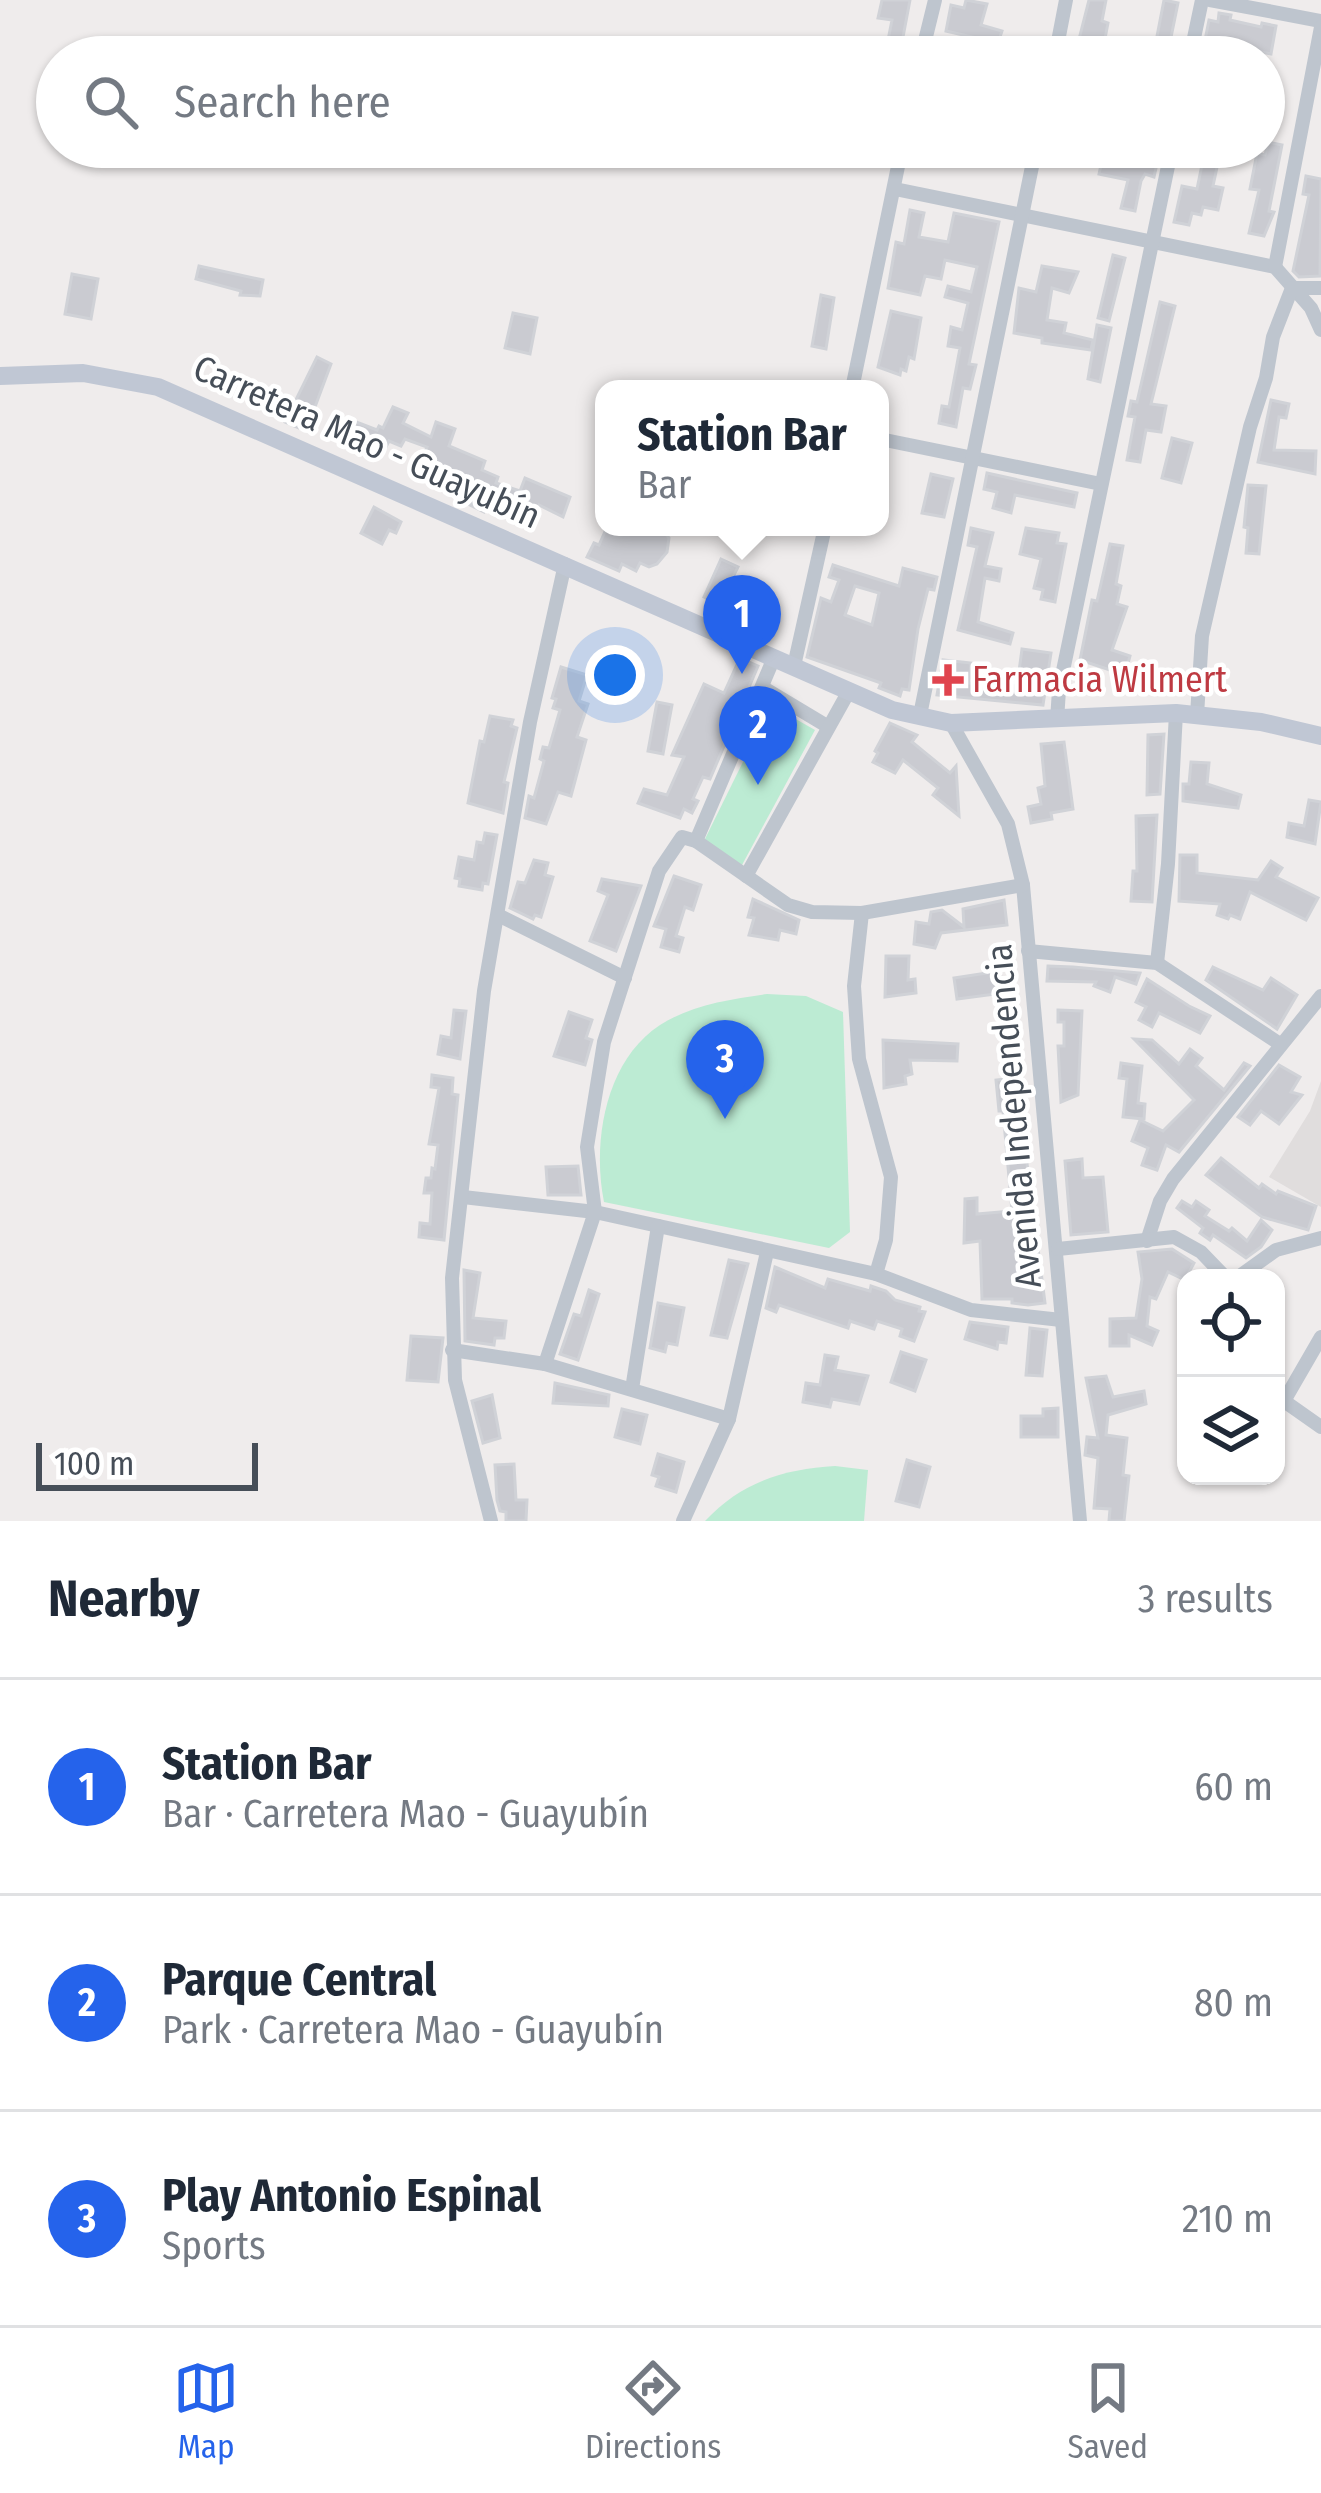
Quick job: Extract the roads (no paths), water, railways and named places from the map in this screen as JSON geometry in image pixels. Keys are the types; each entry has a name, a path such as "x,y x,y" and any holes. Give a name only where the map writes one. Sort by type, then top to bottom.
{"main road":[{"name":"Carretera Mao - Guayubín","path":"0,376 83,373 158,387 892,710 951,723 1176,713 1261,722 1321,736"}],"street":[{"path":"926,36 934,0"},
{"path":"1058,36 1066,0"},
{"path":"1196,36 1206,0 1321,24 1275,267"},
{"path":"854,380 898,168"},
{"path":"920,715 1032,168"},
{"path":"1057,720 1059,690 1168,168"},
{"path":"895,189 1275,267 1311,308 1321,330"},
{"path":"1292,288 1321,288"},
{"path":"1198,715 1202,636 1273,337 1292,288"},
{"path":"889,441 1101,484"},
{"path":"794,665 823,536"},
{"path":"491,1521 455,1380 452,1278 474,1059 530,722 566,564"},
{"path":"696,841 773,660"},
{"path":"762,687 827,726"},
{"path":"746,876 849,691"},
{"path":"1157,963 1176,713"},
{"name":"Avenida Independencia","path":"951,723 1008,824 1023,885 1079,1521"},
{"path":"545,1364 595,1212 587,1147 604,1042 659,871 682,838 696,841 800,908 862,913 1023,885"},
{"path":"862,913 854,986 859,1059 892,1177 886,1240 876,1274"},
{"path":"498,916 625,978"},
{"path":"1028,951 1157,963 1280,1044"},
{"path":"1147,1241 1173,1179 1321,997"},
{"path":"463,1197 595,1212 876,1274 971,1310 1061,1320"},
{"path":"632,1389 658,1226"},
{"path":"1058,1249 1174,1238 1201,1252 1217,1269"},
{"path":"1250,1269 1276,1250 1321,1238"},
{"path":"683,1521 729,1419 767,1252"},
{"path":"1285,1399 1321,1337"},
{"path":"452,1350 545,1364 729,1419"},
{"path":"1285,1402 1321,1427"}],"place":[{"name":"Station Bar","path":"742,674"},
{"name":"Farmacia Wilmert","path":"948,680"},
{"name":"Parque Central","path":"758,785"},
{"name":"Play Antonio Espinal","path":"725,1119"}]}
